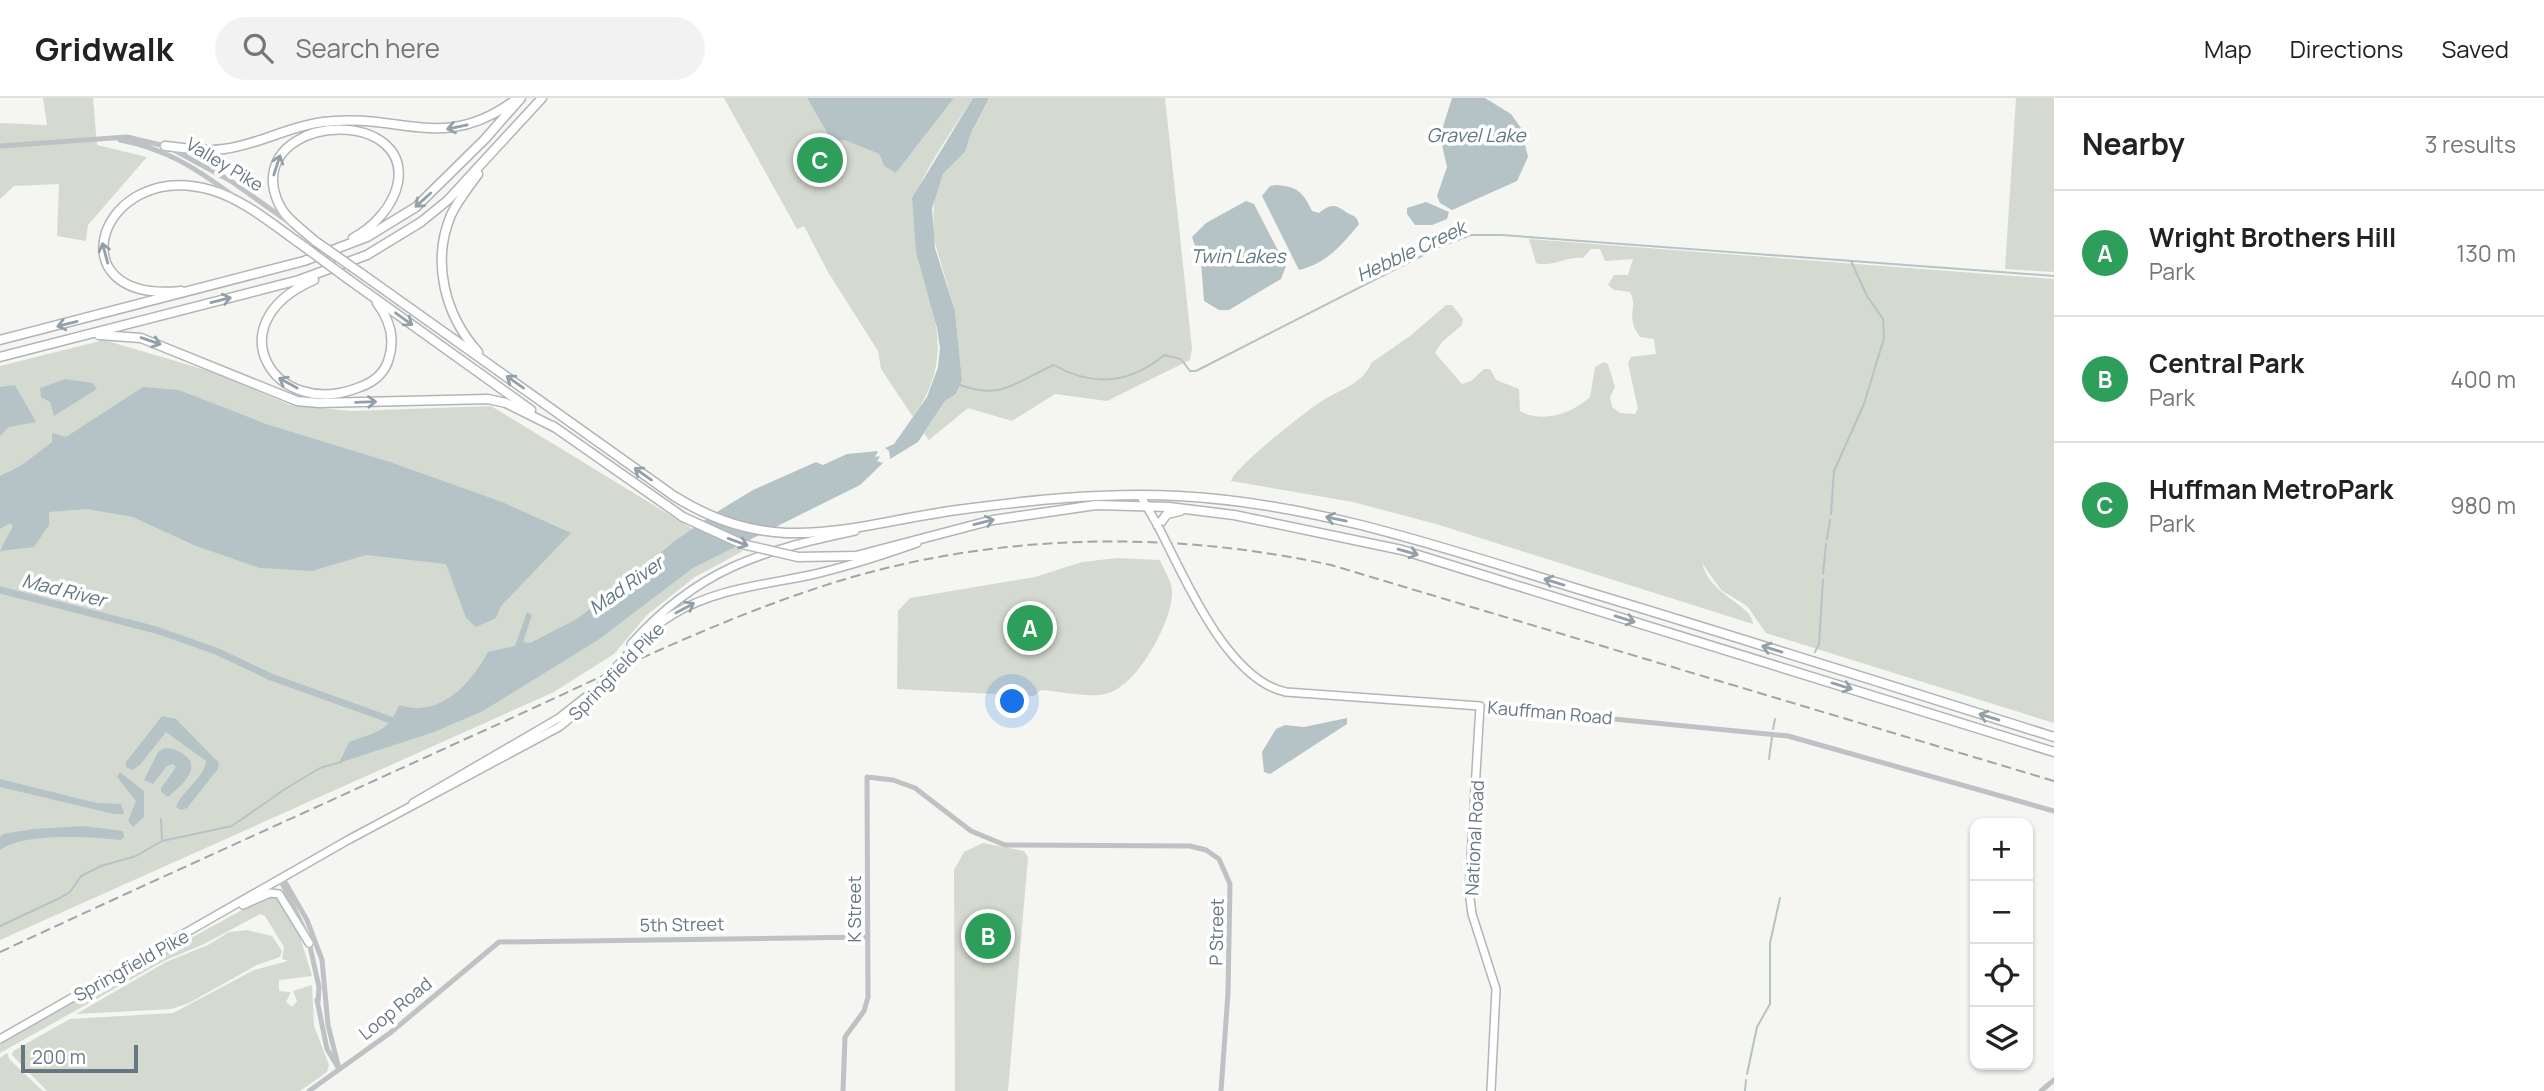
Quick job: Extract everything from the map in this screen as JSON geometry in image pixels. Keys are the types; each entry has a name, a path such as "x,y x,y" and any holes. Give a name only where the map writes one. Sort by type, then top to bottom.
{"highway":[{"path":"165,146 226,149 293,128 339,120 447,130 483,119 519,98"},
{"path":"0,340 205,289 321,255 367,237 416,207 485,139 519,98"},
{"path":"348,279 379,305 388,320 392,348 379,376 350,391 331,394 312,393 276,377 265,361 261,331 268,316 282,299 299,286 367,255 421,222 448,200 542,98"},
{"path":"321,255 357,236 387,208 396,193 399,175 395,160 388,146 377,137 347,129 298,138 281,154 273,176 277,199 287,216 315,241 365,276 490,364 638,471 700,511 750,529 803,535 1028,503 1140,495 1234,502 1378,529 2054,737"},
{"path":"490,364 467,339 455,319 445,295 442,251 452,214 497,149"},
{"path":"205,289 152,291 125,282 105,258 102,243 106,227 126,204 145,194 170,187 209,190 249,208 682,517 742,544 798,557 856,556 1016,515 1074,507 1148,506 1251,518 1402,550 2054,752"},
{"path":"0,357 340,267"},
{"path":"60,341 109,334 141,338 297,401 319,403 488,399 506,403 556,428"},
{"path":"1158,526 1167,514 1173,511 1251,518"}],"main road":[{"name":"Kauffman Road","path":"1140,495 1223,641 1253,676 1268,686 1286,692 1480,706"},
{"name":"Springfield Pike","path":"407,807 420,797 525,740 578,704 654,619 679,597 709,577 776,550 938,514"},
{"name":"Springfield Pike","path":"0,1038 407,807 475,773 572,718 655,627 694,603 731,590 866,561 957,530"},
{"name":"National Road","path":"1480,706 1469,891 1472,914 1492,967 1496,989 1491,1091"},
{"path":"208,922 275,892 284,898 309,943"}],"street":[{"name":"Valley Pike","path":"110,138 151,146 172,155 199,170 249,208"},
{"name":"Valley Pike","path":"0,146 110,138 142,139 165,146 231,181 315,241"},
{"name":"Kauffman Road","path":"1480,706 1777,734 2054,811"},
{"name":"P Street","path":"867,777 893,780 915,788 965,827 998,843 1023,847 1202,848 1219,859 1228,874 1231,930 1221,1091"},
{"name":"K Street","path":"843,1091 846,1034 867,1004 867,777"},
{"path":"279,879 309,943 327,1049 339,1069"},
{"path":"279,879 285,882 302,911 318,949 326,981 328,1025 339,1069"},
{"name":"5th Street","path":"496,943 868,937"},
{"name":"Loop Road","path":"309,1091 397,1026 496,943"},
{"path":"2041,1091 2054,1080"}],"shaded area":[{"path":"43,98 93,98 97,145 147,157 88,225 86,241 57,236 59,184 14,186 0,199 0,123 47,125"},
{"path":"724,98 807,98 832,140 844,140 879,154 884,166 896,173 954,98 973,98 929,168 914,206 916,235 937,337 936,363 929,389 913,417 881,369 878,351 828,272 804,226 797,229"},
{"path":"989,98 1165,98 1192,348 1190,360 1107,401 1055,394 1012,421 968,408 929,440 924,433 945,401 956,394 962,380 955,311 933,236 934,199 943,174 965,152 971,133"},
{"path":"2016,98 2054,98 2054,272 2005,269"},
{"path":"1529,239 2054,279 2054,723 1766,633 1747,606 1721,590 1702,563 1713,584 1746,611 1753,624 1436,524 1353,502 1231,481 1244,464 1273,438 1325,399 1358,380 1371,363 1410,336 1446,305 1452,305 1463,319 1462,325 1442,342 1435,353 1462,384 1471,381 1484,369 1490,369 1496,380 1519,389 1520,411 1548,417 1575,408 1590,397 1595,367 1604,362 1608,364 1615,387 1610,397 1612,407 1620,413 1635,414 1638,409 1628,363 1631,357 1656,354 1654,339 1640,337 1635,329 1630,292 1614,290 1608,285 1614,275 1628,275 1633,259 1605,261 1600,249 1591,249 1583,258 1541,264 1536,263"},
{"path":"104,340 216,373 290,405 352,411 491,406 696,531 743,551 695,577 647,615 614,654 554,692 0,940 0,366"},
{"path":"1117,558 1160,560 1172,590 1167,618 1160,635 1140,667 1117,689 1105,694 1090,695 1041,690 1034,696 897,689 898,611 910,598 1035,577 1082,562"},
{"path":"983,843 1024,851 1028,857 1008,1091 955,1091 954,870 964,852"},
{"path":"269,895 277,897 298,930 312,976 279,980 279,991 291,992 286,1002 292,1007 297,1001 293,991 312,985 314,1026 329,1065 327,1072 300,1091 47,1091 12,1055 13,1051 70,1019 173,1013 254,970 288,961 282,959 284,947 265,916 260,914 204,944 164,961 0,1053 0,1043"},
{"path":"247,930 272,936 282,951 280,957 257,965 189,1003 171,1009 76,1014 166,962 208,945 229,932"},
{"path":"7,1053 10,1060 43,1091 0,1091 0,1058"}],"water":[{"path":"807,98 954,98 896,173 884,166 879,154 844,140 832,141"},
{"path":"973,98 989,98 971,133 965,152 943,174 932,208 935,248 955,311 962,380 956,394 945,401 918,442 890,459 889,451 885,448 894,444 927,397 938,367 940,348 916,252 912,198"},
{"name":"Gravel Lake","path":"1452,98 1485,98 1511,114 1521,128 1528,157 1517,181 1452,210 1440,203 1437,196 1447,167 1440,136"},
{"name":"Twin Lakes","path":"1277,185 1299,192 1312,211 1319,213 1335,206 1355,217 1359,224 1326,258 1299,270 1262,196 1270,186"},
{"name":"Twin Lakes","path":"1246,201 1254,204 1286,266 1281,279 1229,310 1219,310 1204,301 1201,262 1192,237 1206,223"},
{"path":"1426,202 1449,212 1447,219 1432,225 1415,225 1407,214 1407,208"},
{"path":"65,379 93,383 97,389 54,416 50,402 41,397 40,388"},
{"path":"15,385 36,422 9,427 0,436 0,387"},
{"path":"143,387 179,390 266,424 390,462 502,502 571,533 501,606 496,618 476,627 466,618 446,564 366,555 312,571 260,568 196,546 133,517 87,509 49,512 49,525 34,547 0,551 13,526 10,523 0,529 0,476 22,465 52,442 52,433 66,437"},
{"path":"878,451 875,457 880,456 877,461 883,463 860,485 693,568 598,640 483,711 434,732 339,763 349,742 380,730 390,721 399,705 414,708 440,703 463,687 488,652 515,646 527,612 532,615 523,642 530,643 575,620 615,591 676,540 753,490 816,462 823,465 847,454"},
{"path":"162,716 176,719 219,763 218,769 187,808 181,810 176,807 179,801 202,773 206,761 166,732 140,765 132,770 126,767 126,762"},
{"path":"1347,718 1347,724 1270,774 1264,772 1262,752 1276,729 1285,725 1304,727"},
{"path":"165,748 186,756 191,767 187,778 168,797 161,792 161,788 176,767 173,764 167,766 153,784 144,780 158,752"},
{"path":"120,772 144,791 144,817 133,827 128,821 136,801 117,777"},
{"path":"0,779 97,803 121,804 124,814 114,814 0,787"},
{"path":"83,826 123,831 124,837 121,840 41,838 11,844 0,850 0,837 3,834"}],"waterway":[{"name":"Hebble Creek","path":"958,384 986,391 998,390 1054,365 1082,377 1110,379 1138,372 1164,355 1181,359 1190,371 1196,371 1441,246 1471,235 1502,235 2054,276"},
{"path":"1831,514 1834,471 1864,404 1884,338 1883,319 1867,296 1851,261"},
{"path":"1827,539 1830,520"},
{"path":"1823,574 1826,544"},
{"path":"1815,652 1819,644 1823,580"},
{"name":"Mad River","path":"0,590 156,630 216,651 271,677 399,723"},
{"path":"1773,729 1775,719"},
{"path":"1769,759 1772,737"},
{"path":"0,926 60,898 70,892 81,876 101,866 136,856 162,841 232,826 320,768 341,762"},
{"path":"161,819 162,839"},
{"path":"1747,1074 1757,1027 1770,1004 1770,943 1780,898"},
{"path":"1745,1091 1746,1080"}],"railway":[{"path":"0,952 653,653 745,614 839,581 899,565 960,553 1022,546 1146,542 1208,546 1331,565 2054,781"}],"place":[{"name":"Huffman MetroPark","path":"820,160"},
{"name":"Wright Brothers Hill","path":"1030,628"},
{"name":"Central Park","path":"988,936"}]}
